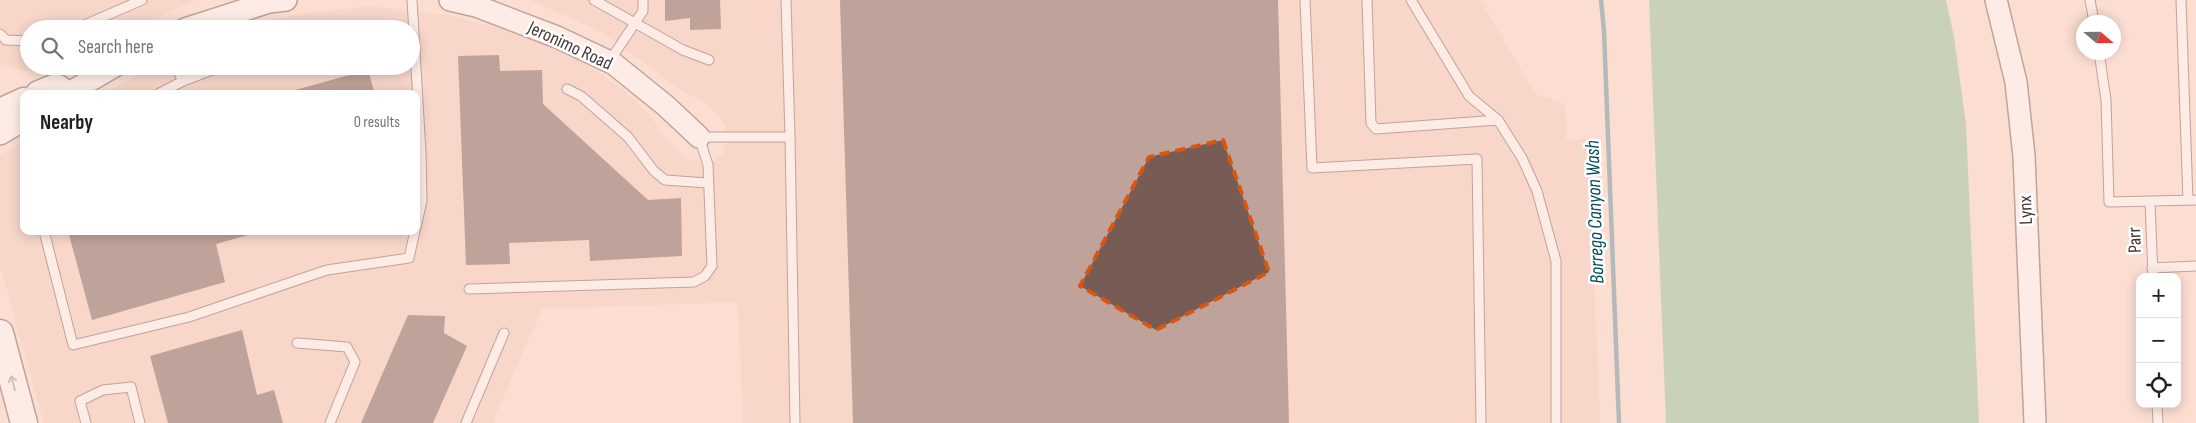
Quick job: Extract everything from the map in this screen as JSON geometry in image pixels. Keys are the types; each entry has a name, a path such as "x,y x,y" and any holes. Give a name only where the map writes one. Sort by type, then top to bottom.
{"main road":[{"path":"48,90 56,87 61,90"},
{"path":"0,112 20,103"},
{"path":"0,333 24,423"}],"street":[{"name":"Jeronimo Road","path":"450,0 476,6 557,36 609,62 666,106 699,137"},
{"name":"Lynx","path":"1996,0 2016,82 2024,156 2035,423"},
{"path":"214,20 276,1"},
{"path":"74,90 100,75"},
{"path":"0,134 20,122"}],"lane":[{"path":"96,20 142,0"},
{"path":"412,0 413,20"},
{"path":"594,0 636,21 683,50 709,60"},
{"path":"609,62 644,7 643,0"},
{"path":"786,0 795,423"},
{"path":"1305,0 1312,168 1477,159 1481,423"},
{"path":"1367,0 1371,123 1376,129 1498,120"},
{"path":"1411,0 1469,96 1498,120 1522,158 1537,192 1556,261 1556,423"},
{"path":"2090,0 2093,15"},
{"path":"2100,60 2106,100 2109,202 2192,200 2181,0"},
{"path":"0,34 6,40 20,41"},
{"path":"180,75 183,81"},
{"path":"166,90 199,75"},
{"path":"415,75 416,90"},
{"path":"567,89 581,96 628,136 654,171 665,180 708,183"},
{"path":"469,289 694,282 705,276 712,266 706,157 699,137 790,137"},
{"path":"420,165 422,201 420,210"},
{"name":"Parr","path":"2150,202 2152,272"},
{"path":"45,235 73,345 189,317 327,270 410,258 414,235"},
{"path":"2152,272 2196,266"},
{"path":"466,423 504,333"},
{"path":"297,343 347,347 355,362 330,423"},
{"path":"86,423 80,401 103,390 131,387 140,423"},
{"path":"2157,408 2158,423"}],"highlighted area":[{"path":"1223,140 1269,272 1156,330 1080,286 1149,157"}],"shaded area":[{"path":"0,0 195,0 152,20 20,20 20,71 0,63"},
{"path":"529,0 1480,0 1536,95 1565,104 1566,140 1588,139 1600,423 743,423 738,302 542,309 492,423 44,423 0,265 0,155 20,144 20,235 420,235 420,90 112,90 138,75 420,75 420,20 268,20 307,13 370,6 446,15 517,33 571,54 622,89 649,114 663,135 686,158 699,162 714,161 722,155 727,140 726,127 721,118 705,103 684,92 600,31"}],"green space":[{"path":"1649,0 1946,0 1954,37 1966,124 1979,423 1666,423"}],"building":[{"path":"665,0 720,0 721,29 690,30 690,18 665,21"},
{"path":"840,0 1278,0 1289,423 853,423"},
{"path":"499,55 500,71 542,70 543,104 648,200 681,198 682,256 590,261 589,240 509,243 510,264 466,265 458,56"},
{"path":"350,75 369,75 374,90 295,90"},
{"path":"69,235 248,235 216,244 225,282 92,320"},
{"path":"408,315 445,316 444,333 467,346 433,423 361,423"},
{"path":"242,330 257,395 274,390 283,423 168,423 150,356"}],"waterway":[{"name":"Borrego Canyon Wash","path":"1601,0 1604,31 1619,423"}]}
